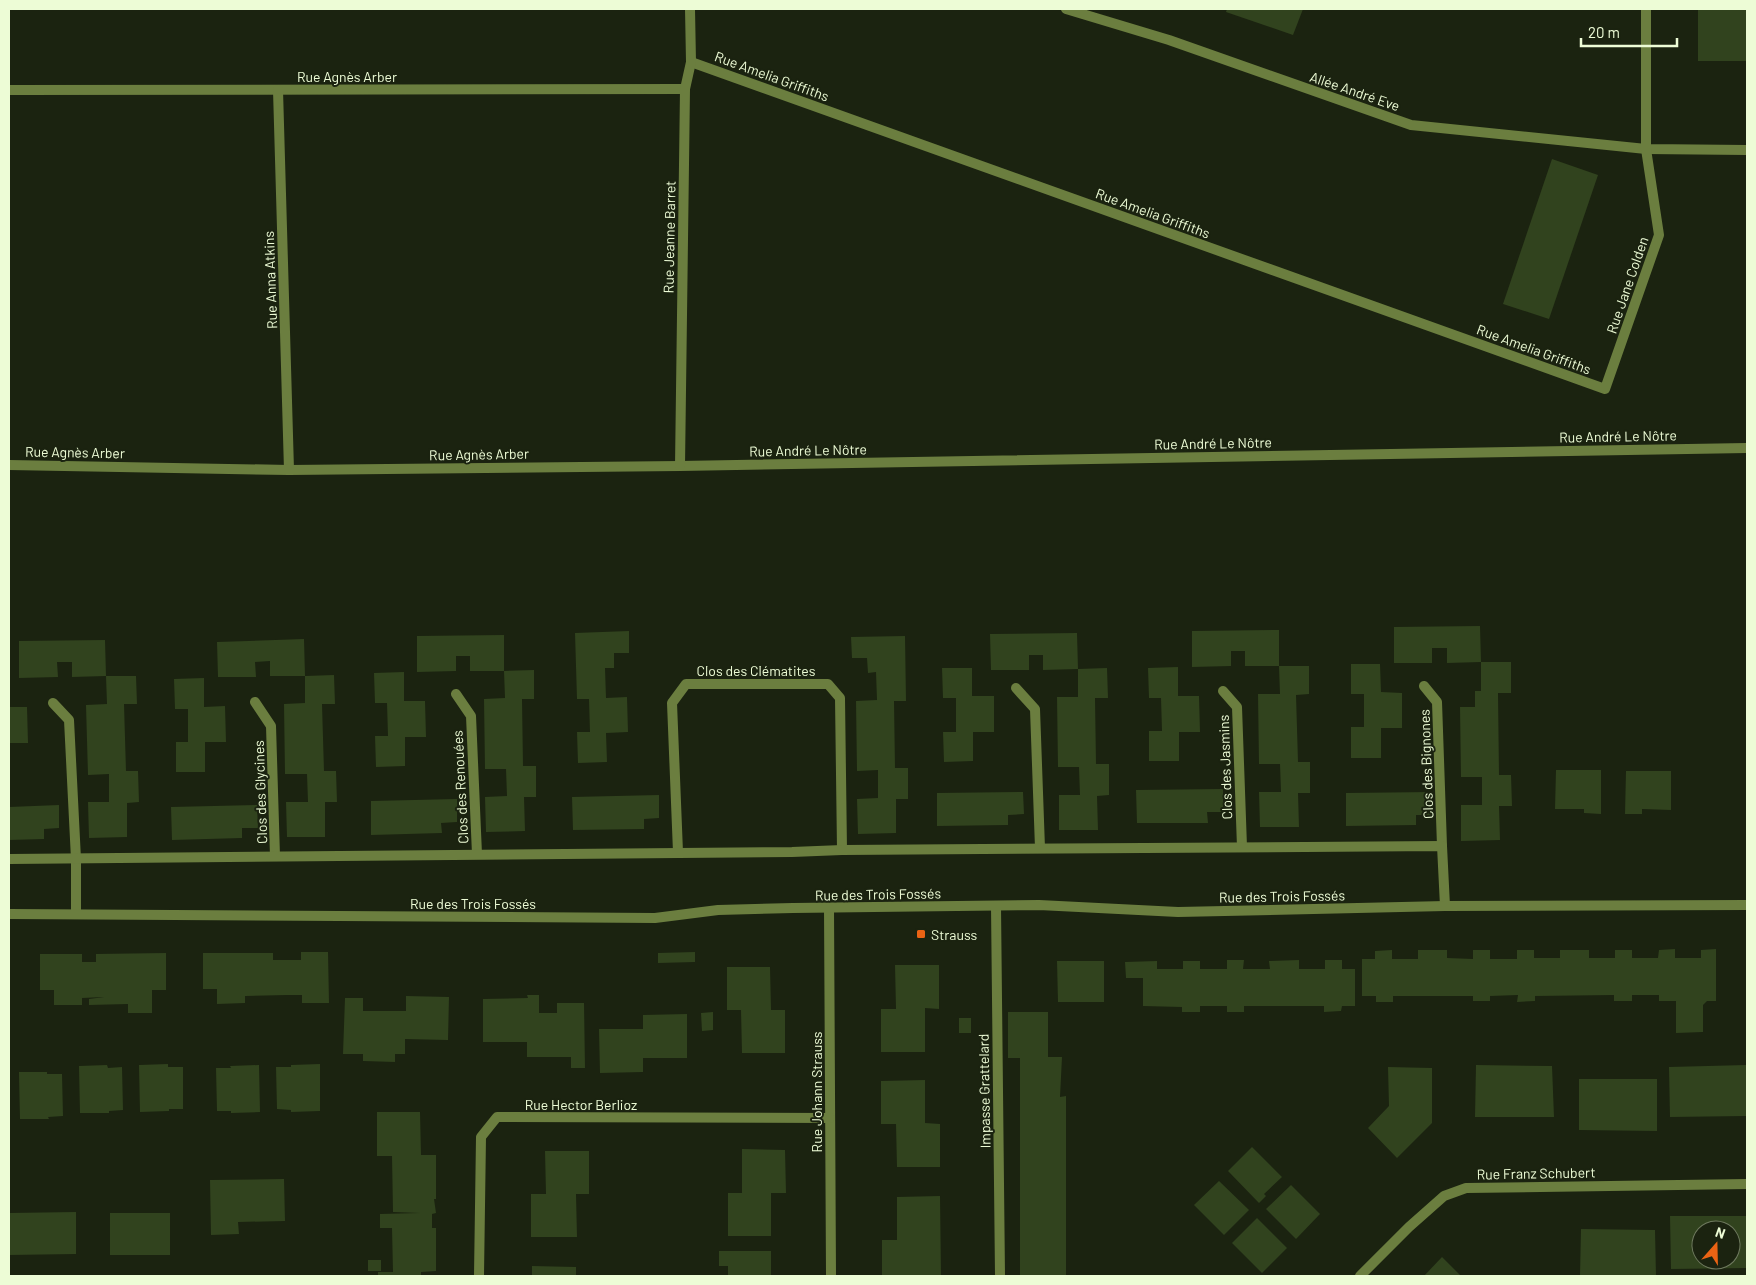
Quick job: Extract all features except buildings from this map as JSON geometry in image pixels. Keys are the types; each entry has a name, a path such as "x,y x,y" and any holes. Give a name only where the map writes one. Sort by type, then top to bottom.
{"street":[{"name":"Rue Jeanne Barret","path":"680,466 685,89 691,62 690,9"},
{"name":"Allée André Eve","path":"1066,9 1169,40 1412,125 1646,149"},
{"name":"Rue Jane Colden","path":"1605,389 1659,235 1646,149 1646,9"},
{"name":"Rue Amelia Griffiths","path":"691,62 1605,389"},
{"name":"Rue Agnès Arber","path":"9,90 685,89"},
{"name":"Rue Anna Atkins","path":"278,90 289,470"},
{"path":"1646,149 1747,150"},
{"name":"Rue André Le Nôtre","path":"680,466 1747,448"},
{"name":"Rue Agnès Arber","path":"9,465 289,470 680,466"},
{"name":"Clos des Clématites","path":"678,852 672,703 686,684 828,684 840,698 842,850"},
{"name":"Clos des Bignones","path":"1424,686 1438,702 1445,906"},
{"path":"1016,688 1035,710 1040,848"},
{"name":"Clos des Jasmins","path":"1223,691 1237,707 1242,847"},
{"name":"Clos des Renouées","path":"456,694 471,716 477,854"},
{"name":"Clos des Glycines","path":"255,702 271,726 275,856"},
{"path":"53,703 69,720 76,859 76,914"},
{"path":"9,859 1040,848 1442,846"},
{"name":"Rue des Trois Fossés","path":"9,914 655,918 718,910 996,906 1178,912 1445,906 1747,905"},
{"name":"Impasse Grattelard","path":"996,906 1000,1276"},
{"name":"Rue Johann Strauss","path":"829,908 831,1276"},
{"name":"Rue Hector Berlioz","path":"479,1276 481,1137 497,1117 830,1118"},
{"name":"Rue Franz Schubert","path":"1360,1276 1409,1227 1444,1196 1466,1188 1747,1184"}],"place":[{"name":"Strauss","path":"921,934"}]}
